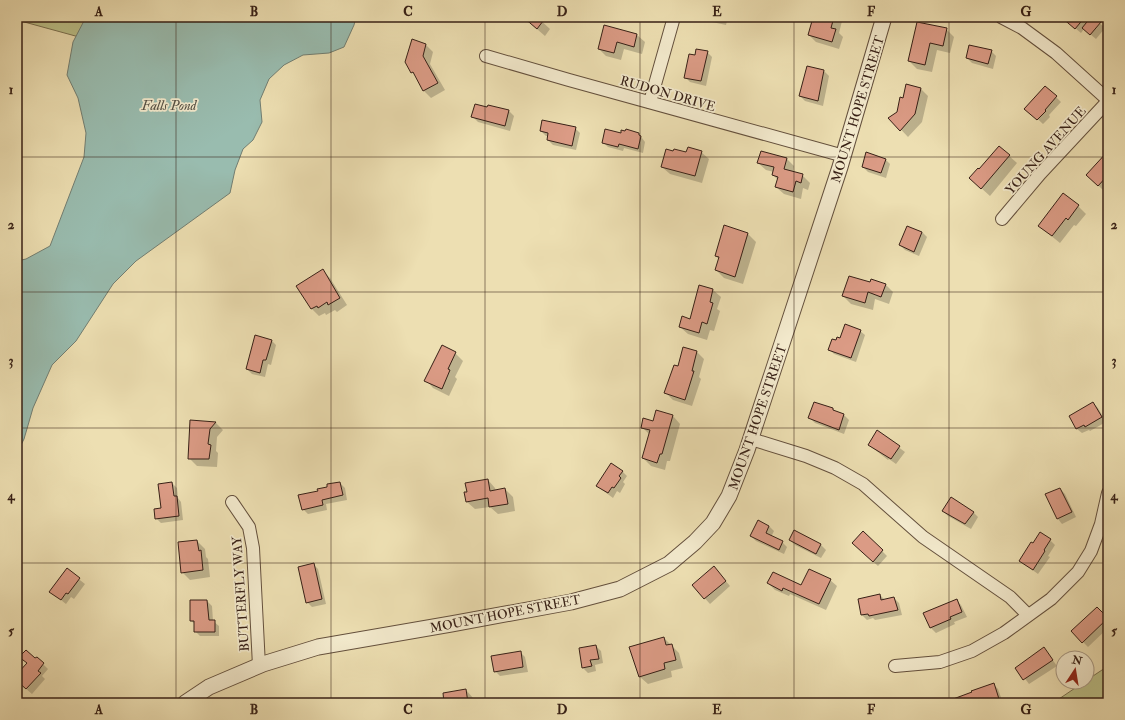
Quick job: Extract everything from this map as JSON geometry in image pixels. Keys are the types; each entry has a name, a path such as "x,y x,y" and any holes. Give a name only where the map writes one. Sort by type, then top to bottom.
{"street":[{"path":"650,102 674,17"},
{"name":"MOUNT HOPE STREET","path":"185,703 209,687 259,666 318,647 571,602 620,589 669,564 695,542 713,523 729,496 750,438 844,156 884,17"},
{"path":"1001,17 1022,28 1056,53 1108,100"},
{"name":"RUDON DRIVE","path":"486,56 844,156"},
{"name":"YOUNG AVENUE","path":"1002,219 1040,174 1108,100"},
{"path":"750,438 806,456 834,468 863,484 923,537 1010,597 1028,615"},
{"path":"895,666 940,662 972,651 1004,633 1051,599 1078,572 1091,551 1101,524 1108,493"},
{"name":"BUTTERFLY WAY","path":"232,502 249,527 253,548 259,666"}],"green space":[{"path":"17,17 111,17 101,43 17,20"},
{"path":"1108,666 1108,703 1053,703 1072,690 1095,690 1095,675"}],"water":[{"name":"Falls Pond","path":"86,17 356,17 344,47 329,53 303,55 284,65 269,79 260,100 262,122 253,140 243,149 235,170 230,193 136,261 113,284 76,341 52,365 33,408 24,439 17,453 17,261 26,259 50,246 84,157 86,133 78,98 67,75 73,42"}],"building":[{"path":"523,17 538,17 543,21 537,29"},
{"path":"816,17 834,17 831,28 836,29 832,42 808,35 812,21 814,22"},
{"path":"1061,17 1085,17 1075,29"},
{"path":"1091,17 1094,17 1101,22 1090,35 1082,28"},
{"path":"917,22 947,28 943,46 930,43 925,65 908,61"},
{"path":"604,25 637,34 634,47 617,42 614,53 598,49"},
{"path":"412,39 426,44 423,56 438,83 423,91 413,72 411,73 405,62"},
{"path":"969,45 992,50 988,64 966,58"},
{"path":"696,49 708,51 701,81 684,78 689,54 695,55"},
{"path":"807,66 824,70 818,101 799,96"},
{"path":"906,84 921,88 915,114 900,131 888,118 897,112 900,97 903,98"},
{"path":"1045,86 1057,96 1037,120 1024,109"},
{"path":"475,104 487,107 488,105 509,110 505,126 471,117"},
{"path":"542,120 576,127 572,146 547,140 548,133 540,131"},
{"path":"605,129 621,133 621,130 625,131 626,129 639,133 641,136 638,149 619,144 618,147 602,143"},
{"path":"999,146 1010,155 981,189 969,178"},
{"path":"688,147 702,151 695,176 661,167 666,149 686,152"},
{"path":"761,151 787,158 784,169 803,174 801,183 796,181 793,192 775,187 778,177 772,175 774,167 757,163"},
{"path":"1108,151 1108,175 1098,186 1086,175"},
{"path":"866,152 886,159 881,173 862,167"},
{"path":"1063,193 1079,205 1068,220 1066,218 1052,236 1038,226"},
{"path":"724,225 748,233 735,277 715,270 719,257 715,256"},
{"path":"907,226 922,232 914,252 899,245"},
{"path":"323,269 340,298 328,305 327,302 318,308 317,306 311,309 296,286"},
{"path":"849,276 870,282 871,279 886,284 881,297 868,292 865,303 842,296"},
{"path":"699,285 713,289 710,302 713,303 707,324 702,322 699,333 679,327 682,316 690,319"},
{"path":"845,324 861,330 851,358 828,350 832,339 836,340 837,337 840,338"},
{"path":"255,335 272,340 266,360 263,360 260,373 246,369"},
{"path":"442,345 456,352 448,369 450,370 442,389 424,381"},
{"path":"683,347 697,351 692,371 694,371 685,400 664,393 674,365 678,366"},
{"path":"814,402 833,408 833,410 844,414 839,430 808,418"},
{"path":"1093,402 1102,417 1085,427 1084,425 1076,429 1069,416"},
{"path":"656,410 673,415 662,454 660,454 657,463 642,458 650,430 641,428 643,418 653,421"},
{"path":"190,420 216,422 210,429 208,444 211,445 209,459 188,459"},
{"path":"877,430 900,446 891,459 868,445"},
{"path":"611,463 623,471 619,476 621,478 614,488 612,487 608,493 596,486"},
{"path":"488,479 490,491 505,488 508,504 489,507 488,498 466,502 464,492 467,492 465,483"},
{"path":"172,482 174,496 177,496 179,516 155,519 154,509 161,508 158,484"},
{"path":"340,482 343,495 322,500 323,505 302,510 298,495 318,491 317,489 327,487 327,484"},
{"path":"1060,488 1072,512 1057,519 1045,494"},
{"path":"951,497 974,512 965,524 942,511"},
{"path":"758,520 769,526 766,533 783,541 779,550 750,536"},
{"path":"794,530 821,544 816,554 789,540"},
{"path":"863,531 883,550 873,562 852,543"},
{"path":"1040,532 1051,539 1033,570 1019,561 1031,542 1033,543"},
{"path":"197,540 199,551 201,550 203,570 181,573 178,542"},
{"path":"314,563 322,599 306,603 298,567"},
{"path":"714,566 726,581 704,599 692,585"},
{"path":"67,568 80,578 68,594 66,593 61,600 49,592"},
{"path":"809,569 831,579 819,604 783,588 782,591 767,583 773,572 801,585"},
{"path":"880,594 881,600 894,597 898,610 869,616 868,614 861,615 858,599"},
{"path":"957,599 962,612 950,617 951,619 930,628 923,613"},
{"path":"190,600 207,600 209,620 215,620 215,632 194,632 194,621 190,621"},
{"path":"1097,607 1108,618 1082,643 1071,631"},
{"path":"664,637 666,645 672,644 676,660 664,663 665,669 639,677 629,647"},
{"path":"596,645 599,659 590,660 592,666 582,668 579,648"},
{"path":"1044,647 1053,660 1023,680 1015,668"},
{"path":"26,650 35,658 37,657 44,663 38,671 41,673 26,689 17,681 17,674 27,663 19,657"},
{"path":"521,651 523,667 494,672 491,656"},
{"path":"994,683 999,699 988,703 945,703 972,692 971,691"},
{"path":"466,689 468,703 444,703 443,693"}]}
